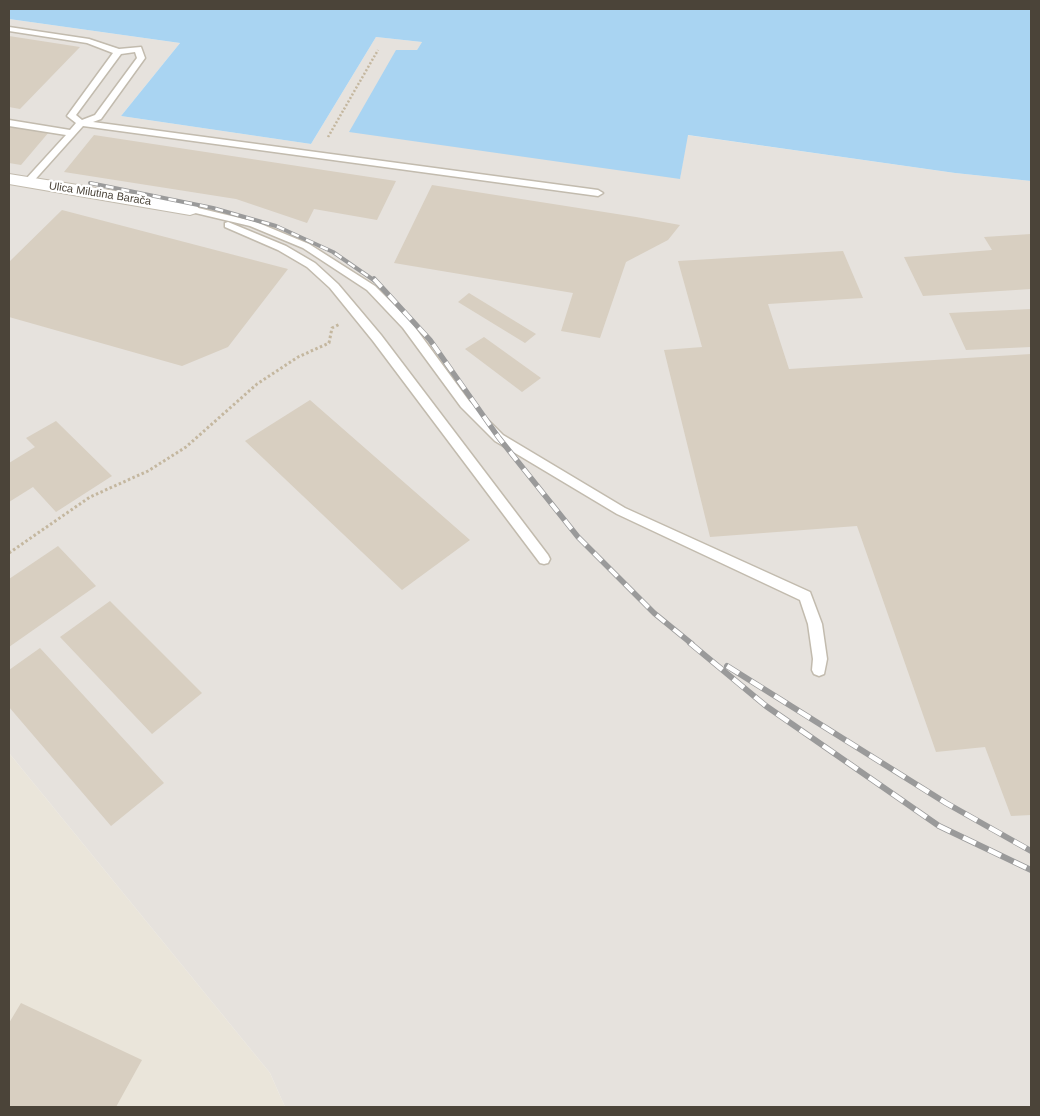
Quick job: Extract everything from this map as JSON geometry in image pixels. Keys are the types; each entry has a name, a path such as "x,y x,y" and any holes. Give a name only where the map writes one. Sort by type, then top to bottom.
{"street":[{"name":"Ulica Milutina Barača","path":"9,179 190,208"}],"lane":[{"path":"9,29 90,41 118,52 138,49 141,58 98,117 81,123 28,182"},
{"path":"118,52 72,116 81,123 598,193"},
{"path":"9,123 72,133"},
{"path":"190,208 282,248 311,266 334,286 376,338 544,559"},
{"path":"190,208 253,224 306,246 371,288 407,325 465,404 499,438 621,511 805,596 815,624 820,659 819,670"}],"path":[{"path":"318,155 378,50"},
{"path":"9,553 90,497 148,471 186,447 258,384 298,357 329,343"}],"shaded area":[{"path":"9,19 180,43 121,116 311,144 376,37 422,42 417,50 396,50 680,178 687,135 955,173 1031,181 1031,1107 285,1107 270,1073 9,753"},
{"path":"9,753 270,1073 285,1107 9,1107"}],"water":[{"path":"9,9 1031,9 1031,181 955,173 688,135 680,179 349,132 396,50 417,50 422,42 376,37 311,144 121,116 180,43 9,19"}],"building":[{"path":"9,36 80,47 20,109 9,107"},
{"path":"9,126 49,132 21,165 9,163"},
{"path":"94,135 396,181 377,220 314,209 307,223 236,199 64,172"},
{"path":"432,185 680,225 668,240 626,262 600,338 561,331 573,293 394,263"},
{"path":"62,210 288,269 228,347 182,366 9,317 9,262"},
{"path":"1031,234 1031,289 923,296 904,257 992,250 984,237"},
{"path":"843,251 863,298 768,304 789,369 1031,354 1031,815 1011,816 985,747 936,752 857,526 710,537 664,350 702,347 678,261"},
{"path":"469,293 536,334 525,343 458,302"},
{"path":"1031,309 1031,347 966,350 949,313"},
{"path":"484,337 541,378 522,392 465,349"},
{"path":"310,400 470,540 402,590 245,441"},
{"path":"56,421 112,476 56,512 33,487 9,502 9,463 35,447 26,438"},
{"path":"58,546 96,586 9,647 9,579"},
{"path":"110,601 202,693 152,734 60,637"},
{"path":"40,648 164,783 111,826 9,707 9,670"},
{"path":"21,1003 142,1060 116,1107 9,1107 9,1023"}],"railway":[{"path":"90,183 213,208 276,226 333,252 375,281"},
{"path":"374,279 430,340 499,438 578,537 654,613 692,644"},
{"path":"690,643 766,706 939,826 1031,870"},
{"path":"727,666 946,803 1031,851"}]}
